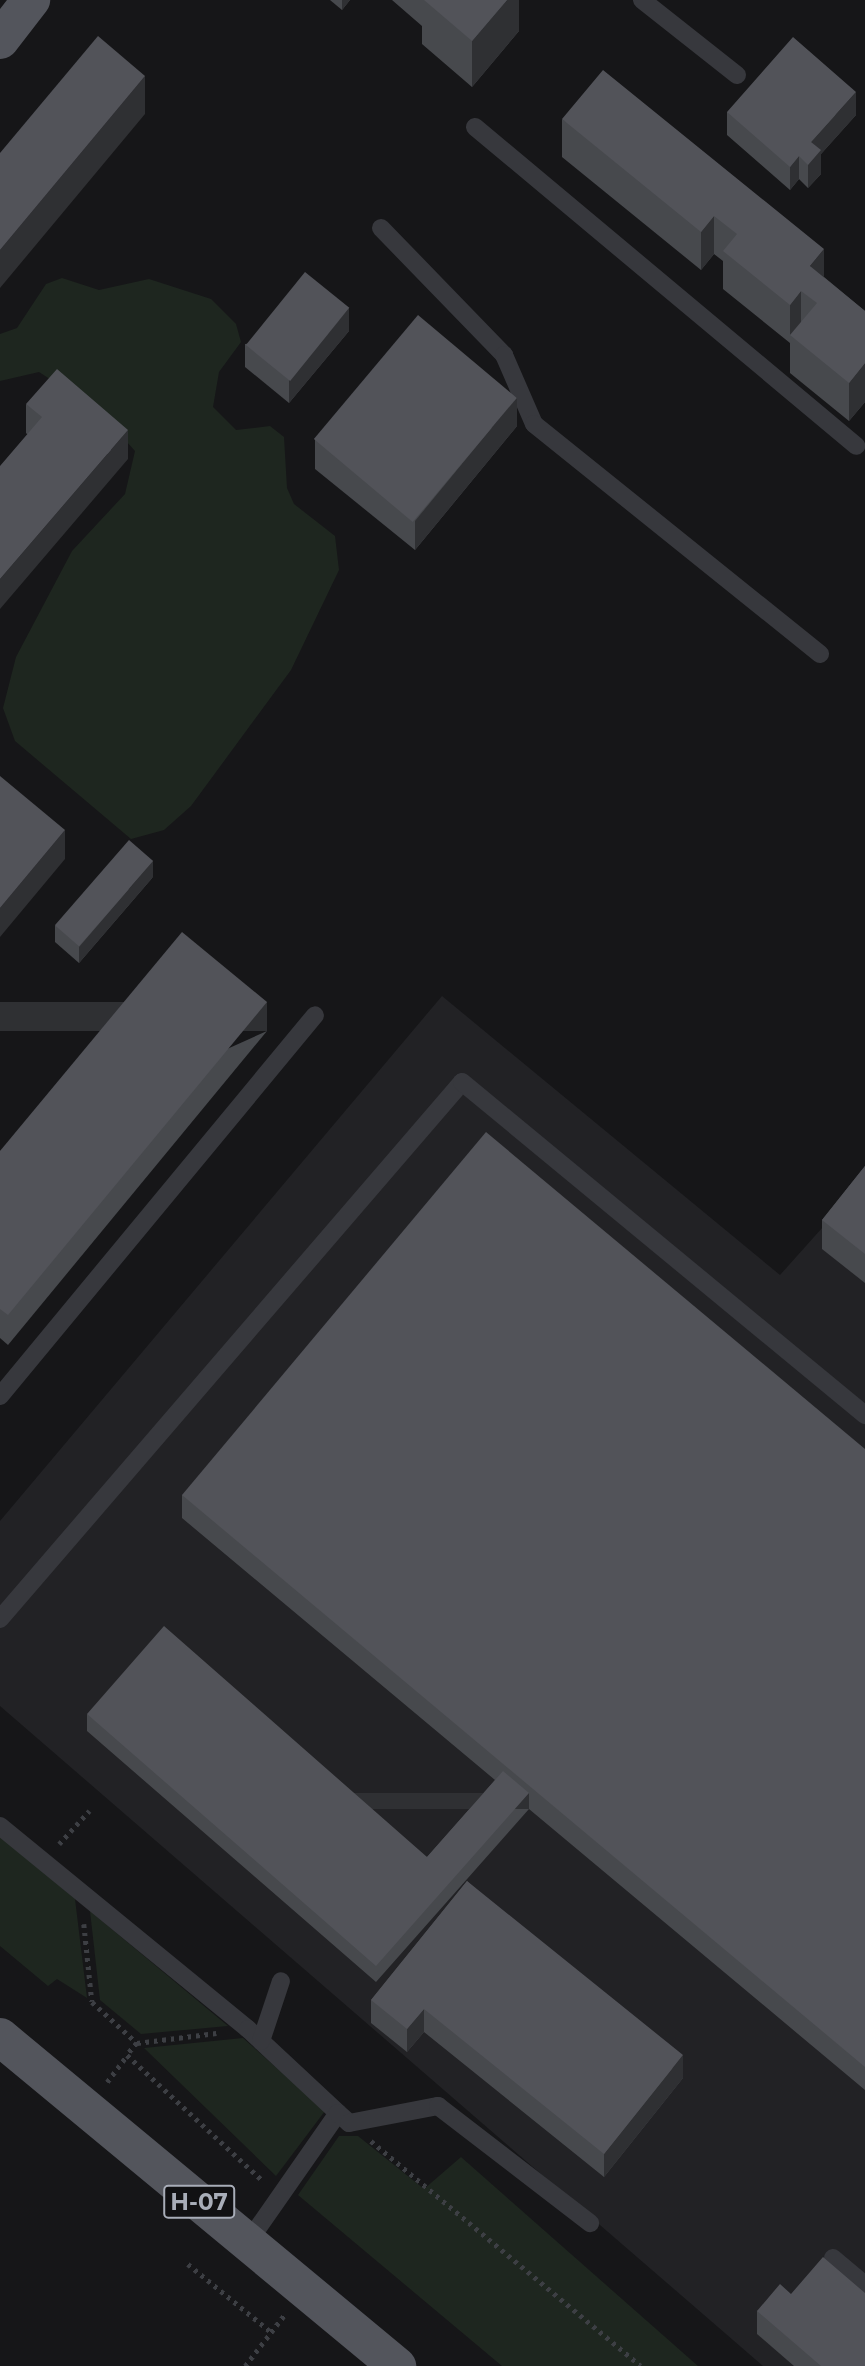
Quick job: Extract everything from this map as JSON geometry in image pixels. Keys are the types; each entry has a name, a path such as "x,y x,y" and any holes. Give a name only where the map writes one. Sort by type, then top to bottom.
{"main road":[{"path":"0,40 31,0"},
{"name":"Н-07","path":"0,2037 397,2366"}],"lane":[{"path":"642,0 737,75"},
{"path":"475,128 856,446"},
{"path":"380,228 504,355 534,424 820,654"},
{"path":"0,1396 315,1016"},
{"path":"0,1619 463,1082 865,1415"},
{"path":"0,1826 255,2035 343,2118"},
{"path":"255,2035 281,1981"},
{"path":"248,2242 343,2118 438,2106 590,2223"},
{"path":"833,2258 865,2286"}],"path":[{"path":"43,1862 89,1811"},
{"path":"80,1891 92,2003 138,2043"},
{"path":"255,2035 138,2043 127,2055 260,2179"},
{"path":"343,2118 641,2366"},
{"path":"188,2264 270,2331 245,2366"}],"shaded area":[{"path":"62,278 99,290 149,279 211,299 236,324 241,342 219,372 213,407 236,430 270,426 284,437 287,488 294,504 335,536 339,570 291,670 191,806 164,830 131,839 15,741 3,708 16,657 72,551 125,494 135,451 99,411 39,372 0,381 0,334 17,328 46,284"},
{"path":"442,996 780,1275 865,1180 865,2366 763,2366 0,1706 0,1521"},
{"path":"0,1835 75,1899 87,1998 57,1979 48,1986 0,1946"},
{"path":"90,1911 228,2026 141,2034 100,2000"},
{"path":"243,2038 325,2111 276,2176 144,2048"},
{"path":"339,2136 358,2136 424,2189 461,2157 698,2366 502,2366 298,2195"}],"building":[{"path":"424,0 507,0 472,41"},
{"path":"98,36 145,76 0,250 0,153"},
{"path":"793,37 856,92 811,142 821,150 808,165 799,156 790,167 727,112"},
{"path":"603,70 824,249 810,266 865,311 865,363 849,383 790,335 817,303 801,291 790,305 723,251 737,234 714,216 701,232 562,119"},
{"path":"305,272 349,308 290,381 246,345"},
{"path":"418,315 517,398 413,522 314,439"},
{"path":"57,369 128,430 0,579 0,466 42,417 26,404"},
{"path":"0,776 65,830 0,908"},
{"path":"129,840 153,861 79,946 55,925"},
{"path":"182,932 267,1002 8,1315 0,1309 0,1151"},
{"path":"486,1132 865,1449 865,2067 182,1495"},
{"path":"865,1166 865,1254 822,1220"},
{"path":"164,1626 427,1857 503,1771 529,1793 376,1966 87,1714"},
{"path":"467,1881 683,2055 604,2154 424,2009 407,2029 371,2000"},
{"path":"823,2257 865,2293 865,2366 821,2366 757,2311 780,2284 791,2294"}]}
